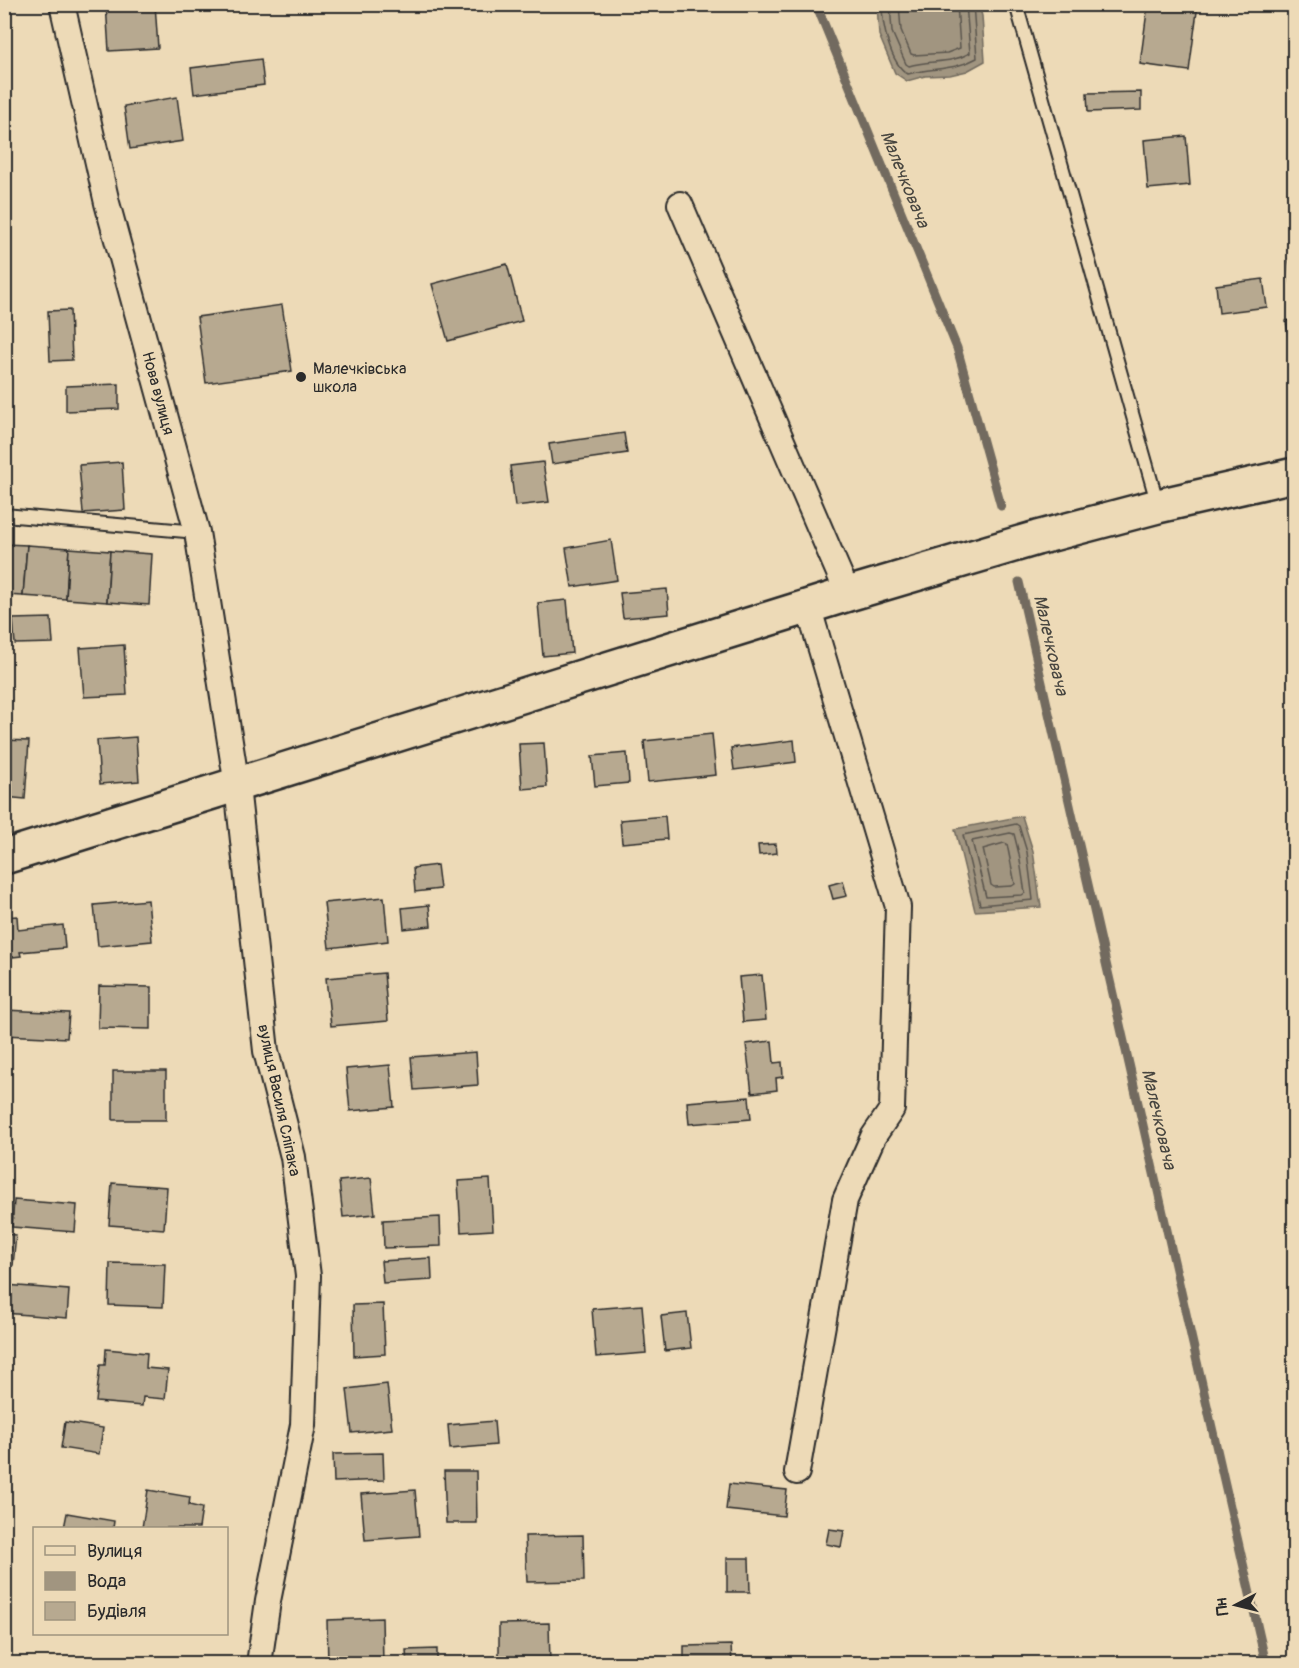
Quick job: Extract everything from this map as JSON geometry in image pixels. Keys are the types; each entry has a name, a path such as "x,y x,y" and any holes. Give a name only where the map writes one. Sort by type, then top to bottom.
{"street":[{"name":"Нова вулиця","path":"62,4 107,203 197,532 237,786"},
{"path":"680,204 848,594"},
{"path":"4,857 808,606 1037,538 1158,506 1294,475"},
{"path":"797,1472 845,1200 873,1137 892,1109 898,907 808,606"},
{"name":"вулиця Василя Сліпака","path":"237,786 266,1051 293,1157 308,1276 303,1425 268,1601 259,1664"}],"lane":[{"path":"1016,4 1158,506"},
{"path":"4,515 197,532"}],"water":[{"path":"877,4 979,5 982,16 985,61 967,71 950,75 925,76 907,81 895,73 879,35"},
{"path":"1022,816 1033,851 1041,907 975,911 955,829"}],"building":[{"path":"106,4 155,4 158,48 109,51"},
{"path":"1148,4 1198,4 1189,71 1140,64"},
{"path":"261,59 264,85 194,94 191,68"},
{"path":"1141,92 1141,110 1088,112 1087,93"},
{"path":"177,97 183,141 130,149 124,106"},
{"path":"1186,136 1190,185 1148,189 1144,140"},
{"path":"1294,257 1294,297 1293,297 1289,258"},
{"path":"507,264 522,321 448,341 432,284"},
{"path":"1263,279 1267,307 1219,313 1216,285"},
{"path":"282,305 292,371 206,383 197,317"},
{"path":"70,310 72,360 50,361 48,311"},
{"path":"1294,319 1294,347 1290,347 1286,321"},
{"path":"119,384 119,409 66,411 66,386"},
{"path":"1290,385 1294,385 1294,411 1293,411"},
{"path":"624,433 627,453 552,464 549,444"},
{"path":"122,462 125,510 83,513 79,465"},
{"path":"543,462 549,502 515,506 510,466"},
{"path":"611,540 617,580 572,587 566,548"},
{"path":"4,544 27,545 23,596 4,595"},
{"path":"27,545 69,548 66,599 23,596"},
{"path":"69,548 110,551 107,602 66,599"},
{"path":"110,551 152,554 149,605 107,602"},
{"path":"667,589 669,614 623,618 620,593"},
{"path":"567,600 572,653 543,656 538,603"},
{"path":"51,618 53,643 15,644 13,619"},
{"path":"124,645 127,695 84,697 80,648"},
{"path":"712,734 716,775 648,782 644,741"},
{"path":"136,737 139,781 100,784 97,740"},
{"path":"4,740 29,741 25,799 4,797"},
{"path":"794,740 796,762 734,770 731,748"},
{"path":"544,743 547,787 522,789 519,744"},
{"path":"627,753 629,783 595,786 592,756"},
{"path":"665,816 667,839 622,843 620,820"},
{"path":"776,844 777,853 759,855 758,845"},
{"path":"437,865 440,889 415,892 413,868"},
{"path":"843,881 847,896 833,899 829,885"},
{"path":"384,897 388,941 329,948 324,903"},
{"path":"148,900 152,941 98,946 94,905"},
{"path":"429,905 431,926 404,929 402,908"},
{"path":"17,916 18,930 63,925 65,948 20,952 21,956 4,958 4,917"},
{"path":"384,973 388,1021 331,1026 326,978"},
{"path":"762,975 766,1020 743,1022 739,977"},
{"path":"99,986 151,987 151,1029 98,1028"},
{"path":"4,1010 69,1013 67,1038 4,1035"},
{"path":"772,1041 774,1063 782,1062 783,1077 776,1078 777,1090 752,1093 746,1044"},
{"path":"476,1052 478,1085 414,1090 411,1057"},
{"path":"390,1065 394,1107 350,1111 346,1069"},
{"path":"113,1071 166,1071 166,1120 113,1120"},
{"path":"749,1097 751,1119 689,1124 687,1102"},
{"path":"371,1178 375,1214 343,1217 339,1181"},
{"path":"490,1179 493,1230 461,1232 458,1181"},
{"path":"112,1183 167,1187 164,1229 109,1225"},
{"path":"14,1200 77,1205 75,1232 12,1227"},
{"path":"440,1217 441,1246 384,1248 383,1220"},
{"path":"4,1234 16,1235 13,1265 4,1264"},
{"path":"431,1258 432,1280 383,1283 381,1261"},
{"path":"110,1263 165,1264 163,1307 109,1305"},
{"path":"6,1285 69,1290 67,1318 4,1313"},
{"path":"383,1304 385,1354 354,1356 353,1305"},
{"path":"642,1305 646,1353 596,1357 592,1309"},
{"path":"687,1313 691,1348 665,1351 661,1316"},
{"path":"106,1349 147,1353 146,1368 168,1370 165,1399 143,1397 142,1406 96,1402 100,1365 105,1365"},
{"path":"387,1384 392,1429 352,1433 347,1389"},
{"path":"494,1421 496,1445 450,1449 448,1425"},
{"path":"65,1422 103,1428 99,1454 61,1448"},
{"path":"383,1453 384,1480 334,1482 333,1454"},
{"path":"444,1471 476,1471 477,1523 446,1523"},
{"path":"729,1484 787,1490 784,1516 726,1510"},
{"path":"148,1490 190,1497 189,1505 202,1508 199,1527 142,1527"},
{"path":"415,1490 419,1536 365,1540 361,1494"},
{"path":"67,1513 114,1521 113,1527 64,1527"},
{"path":"829,1529 844,1531 841,1547 826,1544"},
{"path":"583,1535 584,1581 527,1582 525,1536"},
{"path":"727,1558 749,1558 750,1592 727,1592"},
{"path":"382,1618 383,1664 328,1664 327,1620"},
{"path":"549,1623 550,1664 499,1664 499,1624"},
{"path":"731,1645 732,1664 684,1664 684,1646"},
{"path":"437,1649 437,1664 407,1664 406,1650"}],"waterway":[{"name":"Малечковача","path":"816,4 957,348 1001,506"},
{"name":"Малечковача","path":"1019,582 1266,1664"}],"place":[{"name":"Малечківська школа","path":"301,377"}]}
